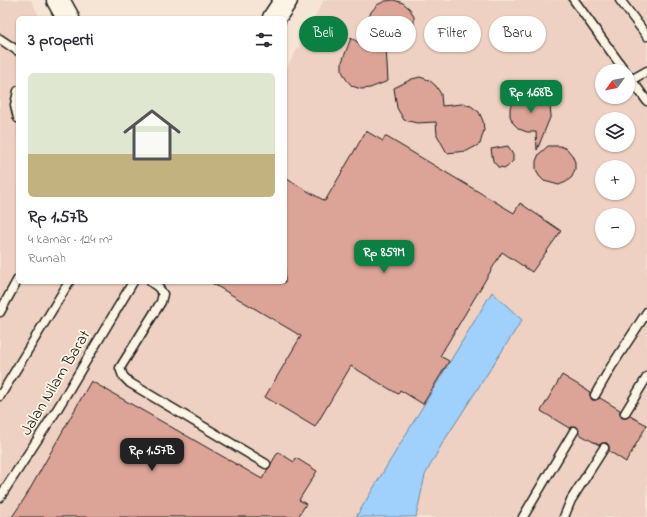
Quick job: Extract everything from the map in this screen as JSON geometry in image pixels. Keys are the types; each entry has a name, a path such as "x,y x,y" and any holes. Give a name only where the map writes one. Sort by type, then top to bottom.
{"street":[{"path":"58,0 67,16"},
{"path":"275,16 286,0"}],"lane":[{"path":"574,0 620,64"},
{"path":"620,0 647,36"},
{"path":"0,40 16,50"},
{"path":"635,76 647,71"},
{"path":"635,85 647,102"},
{"path":"0,312 16,283"},
{"path":"0,396 69,284"},
{"name":"Jalan Nilam Barat","path":"0,496 58,408 132,284"},
{"path":"153,284 158,287 163,294 161,302 120,368 123,376 130,383 266,464"},
{"path":"595,395 611,367 647,312"},
{"path":"625,413 647,377"},
{"path":"523,517 574,431"},
{"path":"564,517 571,500 604,448"}],"shaded area":[{"path":"0,0 31,0 39,16 16,16 16,284 287,284 287,67 299,46 299,52 348,52 348,16 315,16 324,0 647,0 647,517 416,517 425,475 442,444 492,293 356,517 0,517"}],"water":[{"path":"492,292 522,320 442,444 425,475 416,517 356,517"}],"building":[{"path":"394,0 403,3 410,9 414,16 370,16 377,5 385,1"},
{"path":"351,38 356,41 356,52 386,52 388,81 370,88 361,89 352,86 342,71 342,62 346,52 348,52 348,46"},
{"path":"420,77 429,80 436,86 441,94 442,106 462,104 471,106 479,112 483,121 484,130 480,144 467,151 447,153 437,135 436,122 417,123 404,120 397,108 394,88 412,79"},
{"path":"534,91 541,94 547,100 551,115 537,150 536,132 527,132 519,129 513,123 510,116 510,108 518,95"},
{"path":"366,131 383,141 385,136 514,213 520,203 561,231 532,272 502,252 440,356 449,361 423,404 400,390 398,394 351,366 315,427 265,397 301,336 213,284 287,284 287,179 325,201"},
{"path":"508,146 513,155 513,161 506,168 498,167 493,161 491,149"},
{"path":"548,146 560,146 567,149 575,162 575,169 572,177 559,185 544,181 539,176 536,169 536,161 539,154"},
{"path":"562,375 590,392 592,400 600,398 620,410 620,415 622,418 627,418 630,416 647,425 626,462 609,451 609,446 607,443 602,443 599,445 579,434 577,427 574,426 569,428 541,411"},
{"path":"91,381 262,479 278,452 294,462 296,458 317,471 299,500 306,504 298,517 12,517 26,496"}]}
